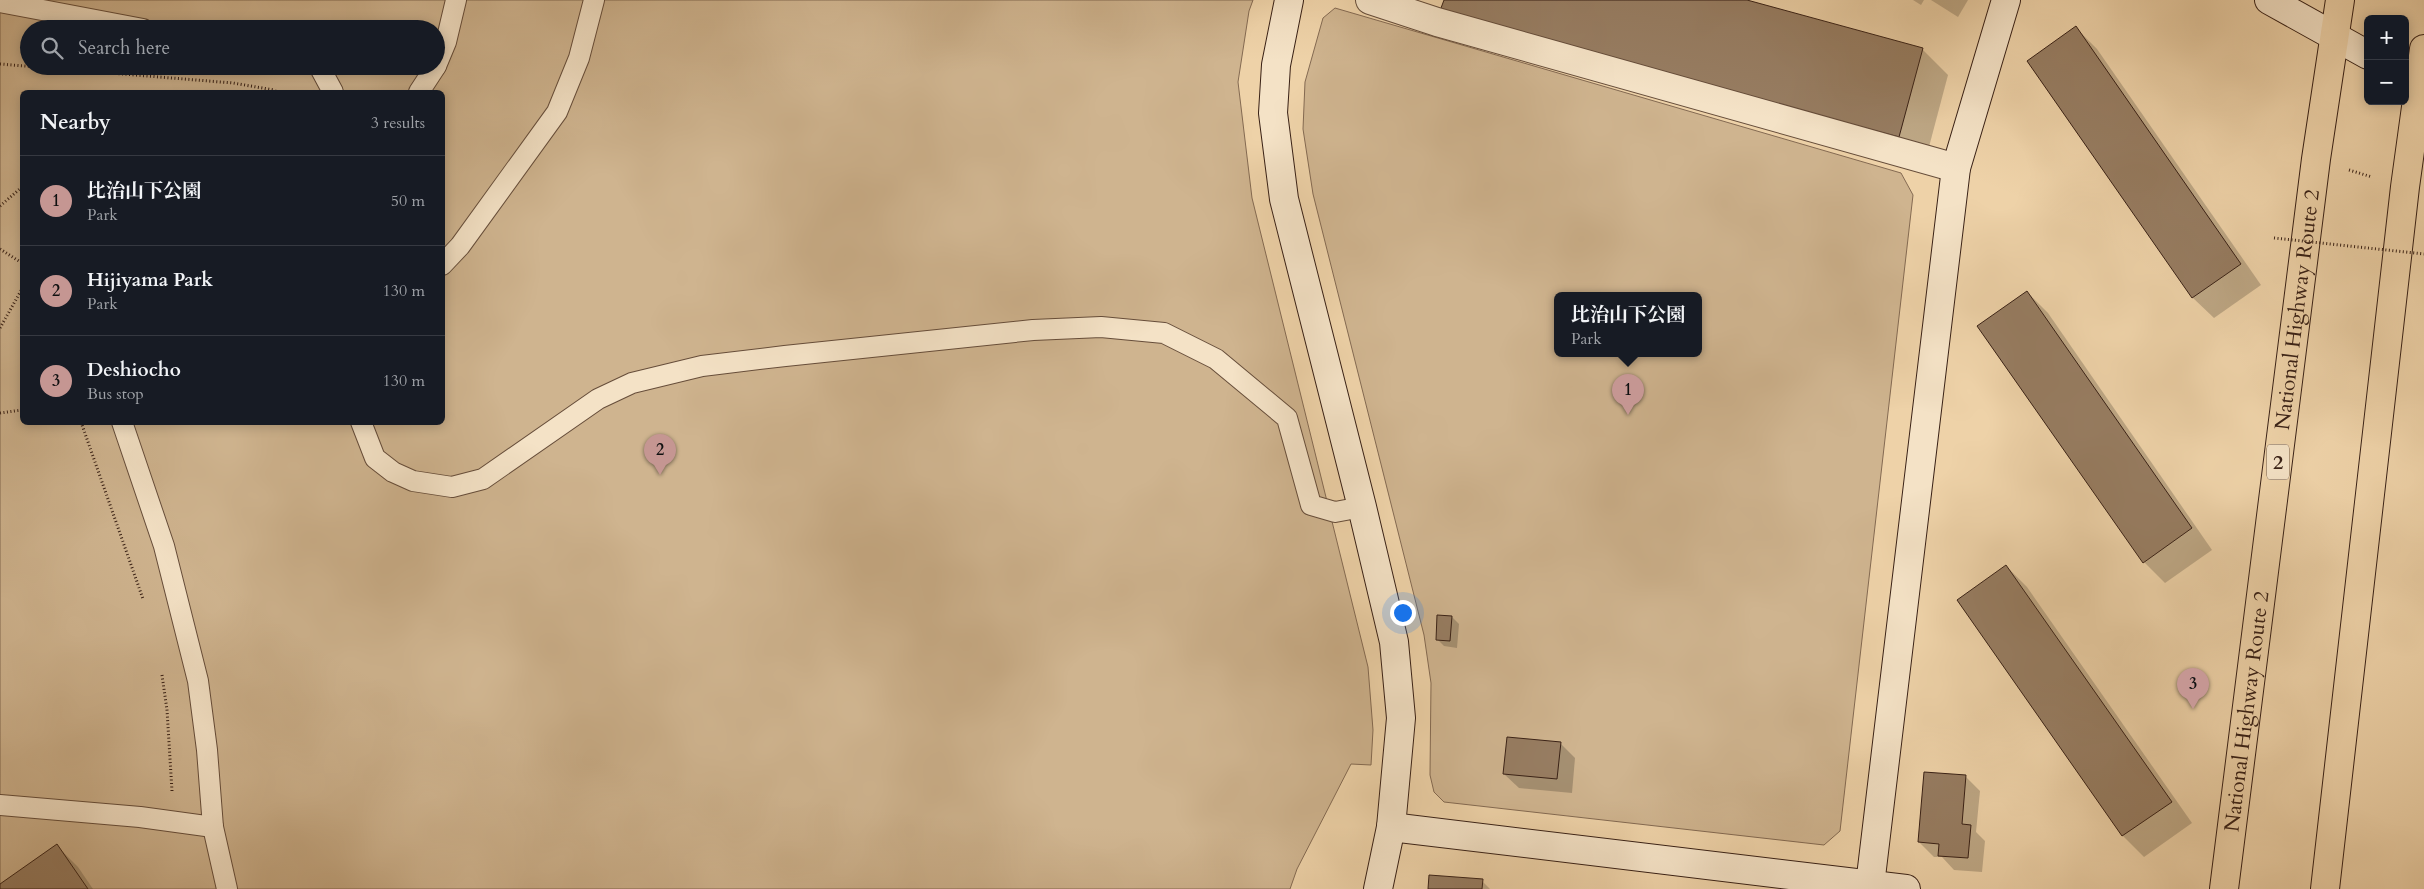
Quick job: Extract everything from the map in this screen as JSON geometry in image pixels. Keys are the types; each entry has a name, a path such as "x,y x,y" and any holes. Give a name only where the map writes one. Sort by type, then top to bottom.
{"highway":[{"name":"National Highway Route 2","path":"2224,889 2316,160 2340,0"},
{"path":"2325,889 2416,82 2424,49"}],"street":[{"path":"1289,0 1276,65 1273,113 1284,199 1362,506 1394,642 1401,718 1391,827 1378,889"},
{"path":"1370,0 1436,22 1956,168"},
{"path":"1870,885 1956,168 2006,0"},
{"path":"2269,0 2364,53"},
{"path":"1391,827 1906,889"}],"lane":[{"path":"445,44 456,0"},
{"path":"445,262 460,246 557,112 579,58 594,0"},
{"path":"0,2 95,20"},
{"path":"324,75 332,90"},
{"path":"420,90 430,75"},
{"path":"362,425 375,458 392,472 413,481 452,487 483,479 598,399 632,383 702,366 1033,330 1101,327 1164,333 1216,359 1287,418 1311,505 1335,512 1362,506"},
{"path":"123,425 164,546 198,681 207,750 213,827 227,889"},
{"path":"0,805 170,821 213,827"}],"path":[{"path":"0,64 20,66"},
{"path":"135,75 233,83 274,90"},
{"path":"0,206 20,188"},
{"path":"2274,238 2424,254"},
{"path":"0,249 20,262"},
{"path":"0,328 20,293"},
{"path":"0,413 20,410"},
{"path":"81,425 144,601"},
{"path":"162,674 171,771 172,798 170,821"}],"shaded area":[{"path":"0,0 1253,0 1249,11 1238,82 1252,198 1368,667 1373,730 1371,765 1351,764 1297,869 1290,889 0,889"},
{"path":"1335,8 1901,173 1913,195 1840,831 1824,845 1444,802 1434,792 1430,775 1431,683 1424,635 1313,194 1303,129 1305,82 1323,18"}],"building":[{"path":"1444,0 1747,0 1923,48 1899,137 1471,23 1441,8"},
{"path":"2076,26 2241,264 2192,298 2027,61"},
{"path":"2027,291 2192,528 2143,563 1977,326"},
{"path":"2006,565 2172,802 2122,836 1957,600"},
{"path":"1437,615 1452,616 1450,641 1436,640"},
{"path":"1507,737 1561,742 1557,779 1503,774"},
{"path":"1924,772 1966,775 1962,824 1971,825 1968,858 1938,856 1939,844 1918,842"},
{"path":"57,844 88,889 0,889 0,884"},
{"path":"1429,875 1483,879 1482,889 1428,889"}],"place":[{"name":"比治山下公園","path":"1628,415"},
{"name":"Hijiyama Park","path":"660,475"},
{"name":"Deshiocho","path":"2193,709"}]}
